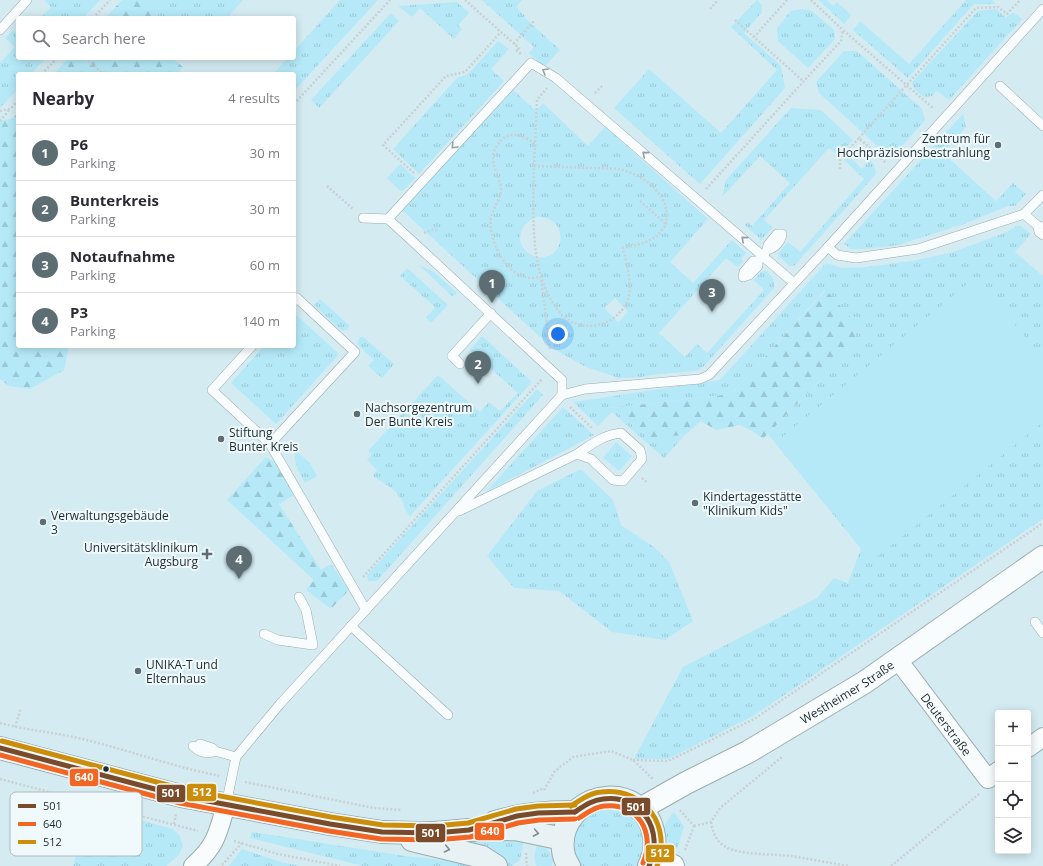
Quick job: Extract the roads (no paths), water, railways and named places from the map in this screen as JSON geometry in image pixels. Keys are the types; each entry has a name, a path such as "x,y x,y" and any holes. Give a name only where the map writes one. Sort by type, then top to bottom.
{"main road":[{"path":"0,748 181,796 330,824 382,832 482,857 496,866"},
{"path":"566,864 563,852 563,839 565,829 575,812 586,803 609,797 631,803 648,818 655,840 654,852 650,862"},
{"path":"470,830 517,816 538,813 575,812"},
{"path":"382,832 435,833 470,830 515,829 563,839"}],"street":[{"name":"Westheimer Straße","path":"640,810 666,794 779,735 865,682 1043,557"},
{"name":"Deuterstraße","path":"896,660 993,775"},
{"path":"1031,746 1043,737"},
{"path":"193,866 204,856 217,837 226,805"},
{"path":"650,862 679,859"}],"lane":[{"path":"0,30 27,0"},
{"path":"226,805 230,779 236,757 280,704 324,655 562,395 585,389 700,379 709,375 828,247 1043,9"},
{"path":"388,219 530,63 556,78 794,283"},
{"path":"1000,86 1043,126"},
{"path":"828,247 837,254 856,258 918,249 1024,214 1043,195"},
{"path":"1024,214 1040,227 1039,232 1043,235"},
{"path":"363,218 388,219 562,380 562,395"},
{"path":"270,444 355,352 297,298 296,299"},
{"path":"460,364 452,356 490,313"},
{"path":"250,348 212,390 270,444 366,610"},
{"path":"453,514 578,454 602,437 612,434 621,434 640,450 642,459 623,481 614,480 590,459 578,454"},
{"path":"299,597 306,610 313,645"},
{"path":"1035,622 1043,633"},
{"path":"351,626 448,715"},
{"path":"264,634 278,640 313,645 324,655"},
{"path":"196,745 198,751 211,753 215,751 236,757"}],"place":[{"name":"Zentrum für Hochpräzisionsbestrahlung","path":"998,145"},
{"name":"P6","path":"492,303"},
{"name":"Notaufnahme","path":"712,312"},
{"name":"Bunterkreis","path":"478,384"},
{"name":"Nachsorgezentrum Der Bunte Kreis","path":"357,414"},
{"name":"Stiftung Bunter Kreis","path":"221,439"},
{"name":"Kindertagesstätte \"Klinikum Kids\"","path":"695,503"},
{"name":"Verwaltungsgebäude 3","path":"43,522"},
{"name":"Universitätsklinikum Augsburg","path":"207,554"},
{"name":"P3","path":"239,579"},
{"name":"UNIKA-T und Elternhaus","path":"138,671"}]}
